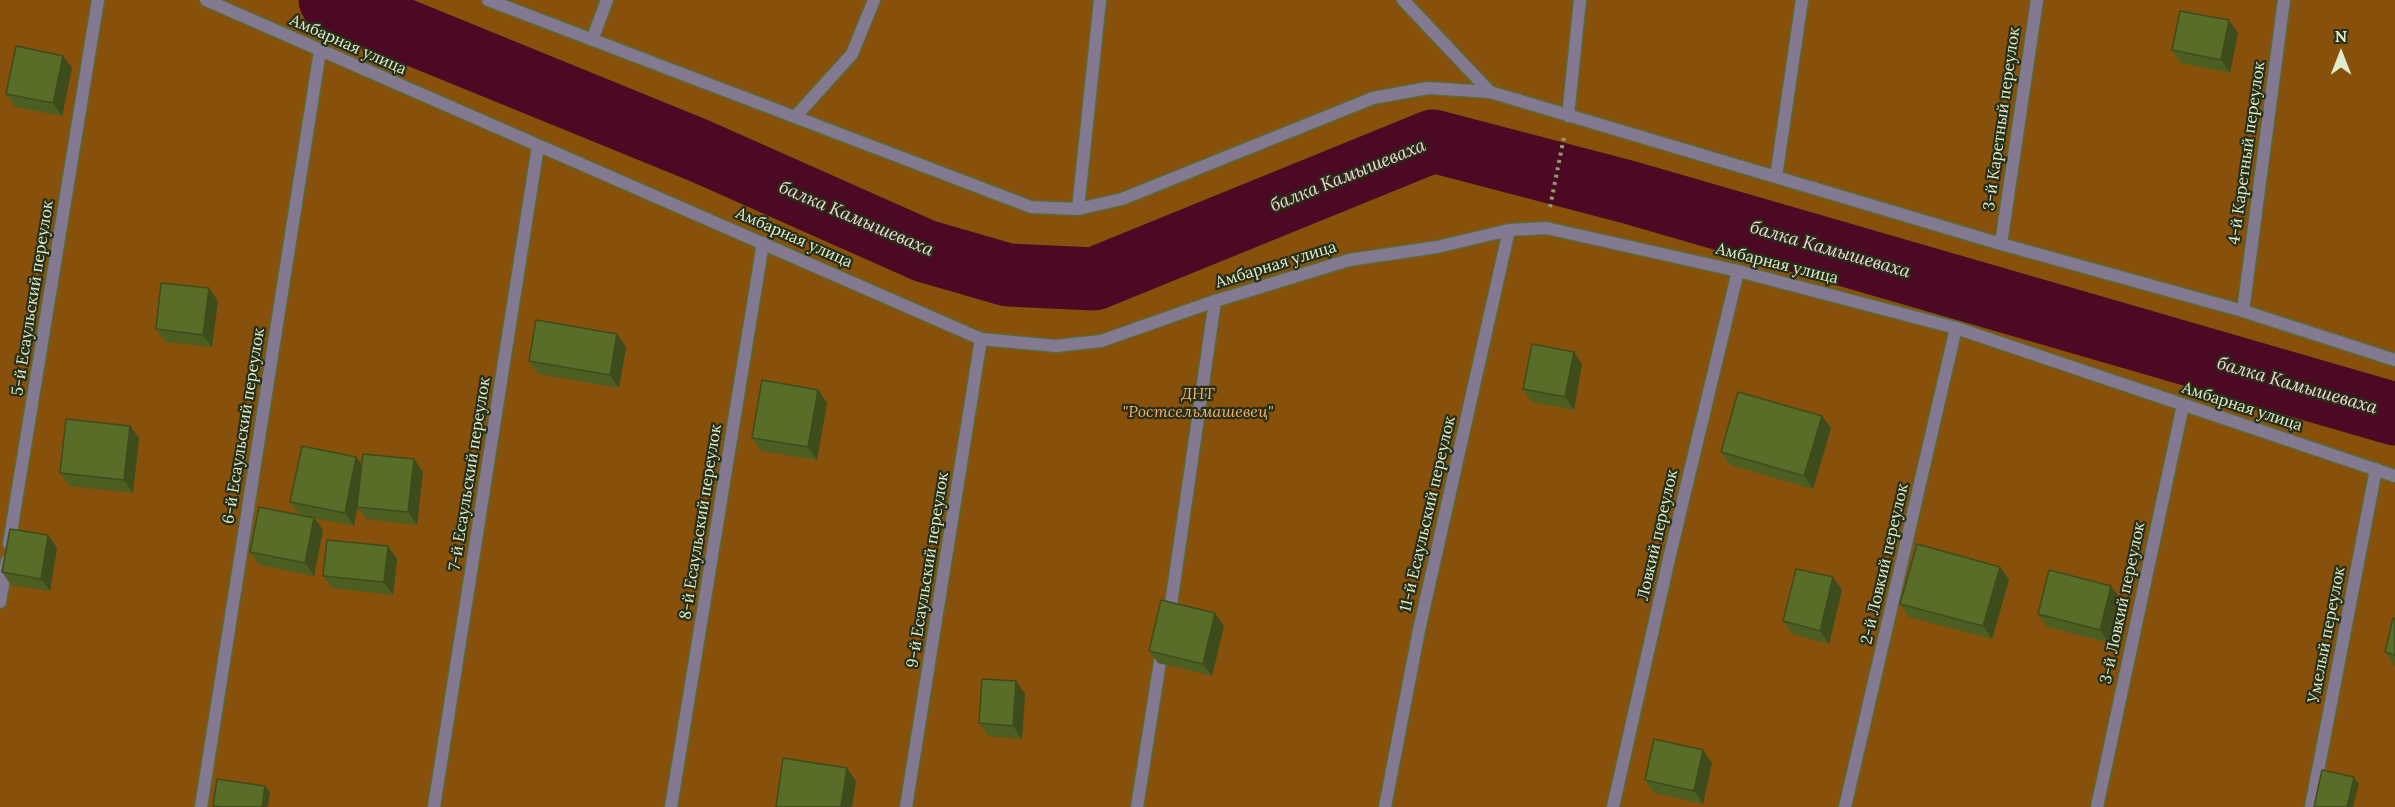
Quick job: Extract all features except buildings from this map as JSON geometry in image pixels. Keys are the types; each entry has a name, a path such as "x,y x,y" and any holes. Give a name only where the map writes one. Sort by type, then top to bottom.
{"street":[{"name":"5-й Есаульский переулок","path":"0,602 98,0"},
{"name":"Амбарная улица","path":"206,0 981,339 1056,346 1101,341 1215,301 1349,260 1437,247 1509,230 1546,228 1738,271 1956,328 2395,476"},
{"path":"488,0 1031,207 1078,209 1122,199 1373,98 1428,88 1490,92 2001,244 2243,311 2395,360"},
{"path":"592,40 607,0"},
{"path":"795,117 852,54 874,0"},
{"path":"1078,209 1100,0"},
{"path":"1403,0 1490,92"},
{"path":"1568,116 1580,0"},
{"path":"1776,177 1802,0"},
{"name":"3-й Каретный переулок","path":"2001,244 2037,0"},
{"name":"4-й Каретный переулок","path":"2243,311 2284,0"},
{"name":"6-й Есаульский переулок","path":"201,807 320,51"},
{"name":"7-й Есаульский переулок","path":"434,807 538,146"},
{"name":"11-й Есаульский переулок","path":"1385,807 1419,630 1509,230"},
{"name":"8-й Есаульский переулок","path":"671,807 763,243"},
{"name":"Ловкий переулок","path":"1613,807 1665,575 1738,271"},
{"path":"1137,807 1158,663 1170,613 1215,301"},
{"name":"2-й Ловкий переулок","path":"1845,807 1956,328"},
{"name":"9-й Есаульский переулок","path":"906,807 981,339"},
{"name":"3-й Ловкий переулок","path":"2097,807 2182,405"},
{"name":"Умелый переулок","path":"2311,807 2376,469"}],"path":[{"path":"1546,228 1568,116"}],"green space":[{"name":"ДНТ \"Ростсельмашевец\"","path":"0,0 2395,0 2395,807 0,807"}],"waterway":[{"name":"балка Камышеваха","path":"330,0 700,151 925,251 1008,275 1094,279 1433,141 1628,192 2395,414"}]}
